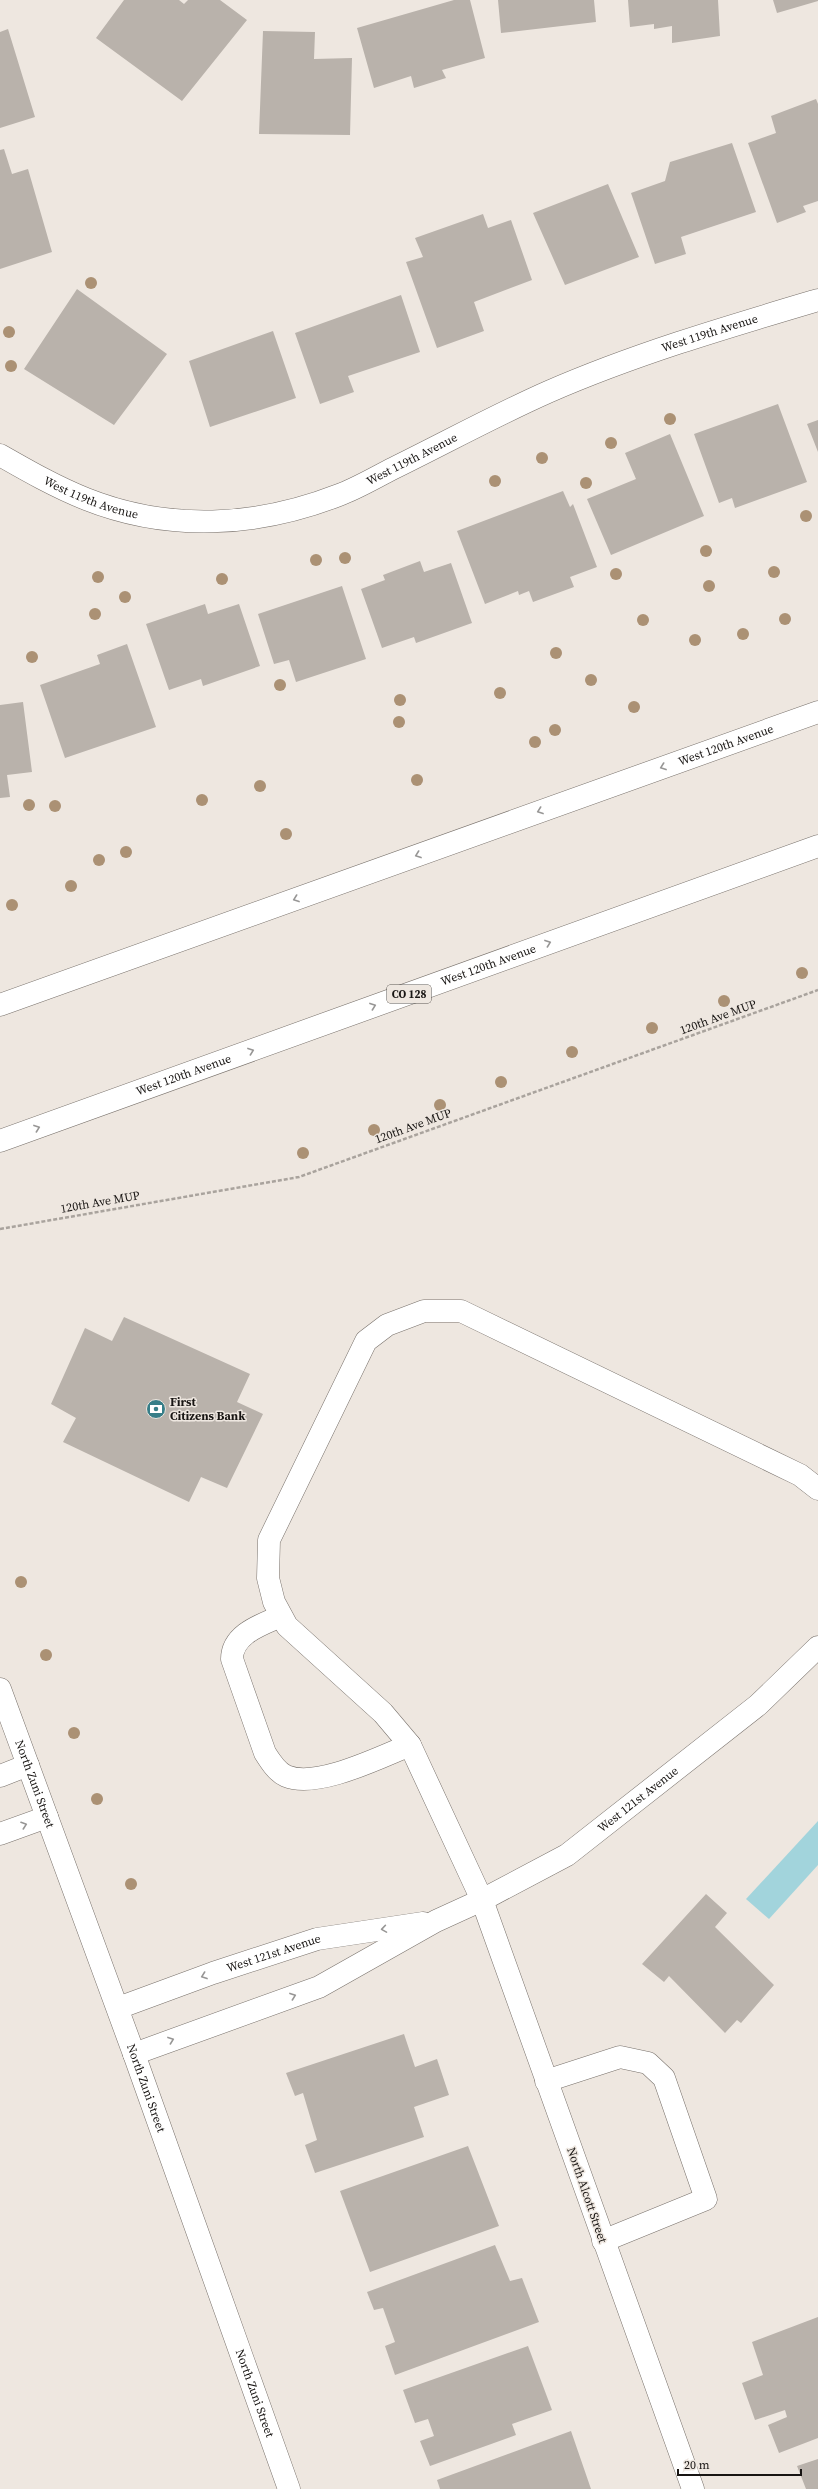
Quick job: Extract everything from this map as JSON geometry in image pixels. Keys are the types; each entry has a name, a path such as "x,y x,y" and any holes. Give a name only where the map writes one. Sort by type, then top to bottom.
{"street":[{"name":"West 119th Avenue","path":"0,455 39,477 86,499 135,514 190,523 242,521 294,511 341,495 547,393 636,356 818,300"},
{"name":"West 120th Avenue","path":"0,1005 818,712"},
{"name":"West 120th Avenue","path":"0,1141 818,846"},
{"name":"North Alcott Street","path":"693,2489 482,1900 410,1745 382,1712 287,1626 281,1616 274,1602 268,1578 269,1540 366,1340 388,1325 424,1310 461,1311 800,1475 818,1489"},
{"path":"281,1616 250,1631 239,1639 232,1649 232,1659 265,1753 272,1764 286,1776 304,1779 326,1776 410,1745"},
{"name":"West 121st Avenue","path":"134,2054 319,1987 436,1921 482,1900 567,1855 758,1705 818,1647"},
{"name":"North Zuni Street","path":"0,1689 118,2008 288,2489"},
{"path":"0,1776 28,1765"},
{"path":"0,1834 47,1817"},
{"name":"West 121st Avenue","path":"118,2008 213,1973 317,1939 436,1921"},
{"path":"546,2080 620,2057 648,2063 664,2078 706,2199 603,2241"}],"path":[{"name":"120th Ave MUP","path":"0,1228 299,1177 818,990"}],"water":[{"path":"818,1821 818,1865 769,1919 746,1899"}],"building":[{"path":"124,0 179,0 184,4 188,0 220,0 247,20 182,101 96,38"},
{"path":"454,0 470,0 485,58 442,70 446,78 414,88 411,76 374,88 357,28"},
{"path":"498,0 594,0 596,22 501,33"},
{"path":"628,0 718,0 720,36 672,43 672,26 654,29 654,24 630,27"},
{"path":"773,0 818,0 818,1 777,13"},
{"path":"8,29 35,117 0,128 0,32"},
{"path":"263,31 315,32 314,59 352,58 350,135 259,134"},
{"path":"816,99 818,104 818,201 803,206 806,212 777,223 748,143 776,133 771,116"},
{"path":"732,143 756,212 681,237 686,254 655,264 631,193 665,181 670,162"},
{"path":"4,149 12,174 28,169 52,252 0,269 0,150"},
{"path":"608,184 639,257 565,285 533,213"},
{"path":"483,214 488,228 511,220 532,280 474,302 484,331 437,348 406,262 423,257 415,238"},
{"path":"77,289 167,354 114,425 24,369"},
{"path":"401,295 420,352 348,376 354,392 320,404 295,333"},
{"path":"273,331 296,398 210,427 189,361"},
{"path":"778,404 807,482 735,508 732,498 719,503 694,434"},
{"path":"818,420 818,452 807,424"},
{"path":"670,434 704,516 611,555 587,499 636,479 625,453"},
{"path":"563,491 570,507 573,504 597,567 570,577 574,587 533,602 529,591 519,595 518,591 485,604 457,531"},
{"path":"420,561 424,572 451,563 472,623 416,643 414,637 382,648 361,589 385,580 383,575"},
{"path":"342,586 366,659 296,682 289,660 274,664 258,614"},
{"path":"205,604 208,614 239,604 260,666 203,686 201,679 169,690 146,624"},
{"path":"127,644 156,727 65,758 40,685 100,664 97,655"},
{"path":"23,702 32,772 7,775 10,797 0,798 0,705"},
{"name":"First Citizens Bank","path":"124,1317 250,1374 237,1402 263,1414 227,1488 201,1477 189,1502 63,1442 76,1418 51,1404 85,1328 112,1341"},
{"path":"706,1894 727,1913 715,1927 774,1985 741,2023 737,2020 725,2033 669,1976 664,1982 642,1964"},
{"path":"404,2034 415,2067 437,2059 449,2095 414,2107 424,2137 315,2173 305,2145 317,2140 303,2093 295,2096 286,2073"},
{"path":"468,2146 499,2226 370,2272 340,2191"},
{"path":"495,2245 510,2281 522,2278 539,2322 395,2375 385,2346 395,2342 383,2308 374,2310 367,2292"},
{"path":"818,2317 818,2438 779,2453 768,2425 787,2417 785,2410 755,2420 742,2383 763,2375 752,2342"},
{"path":"528,2346 552,2410 512,2424 516,2435 430,2466 420,2441 434,2436 428,2419 415,2423 403,2390"},
{"path":"571,2431 591,2489 440,2489 437,2480"},
{"path":"818,2459 818,2489 806,2489 797,2466"}],"place":[{"name":"First Citizens Bank","path":"156,1409"}]}
